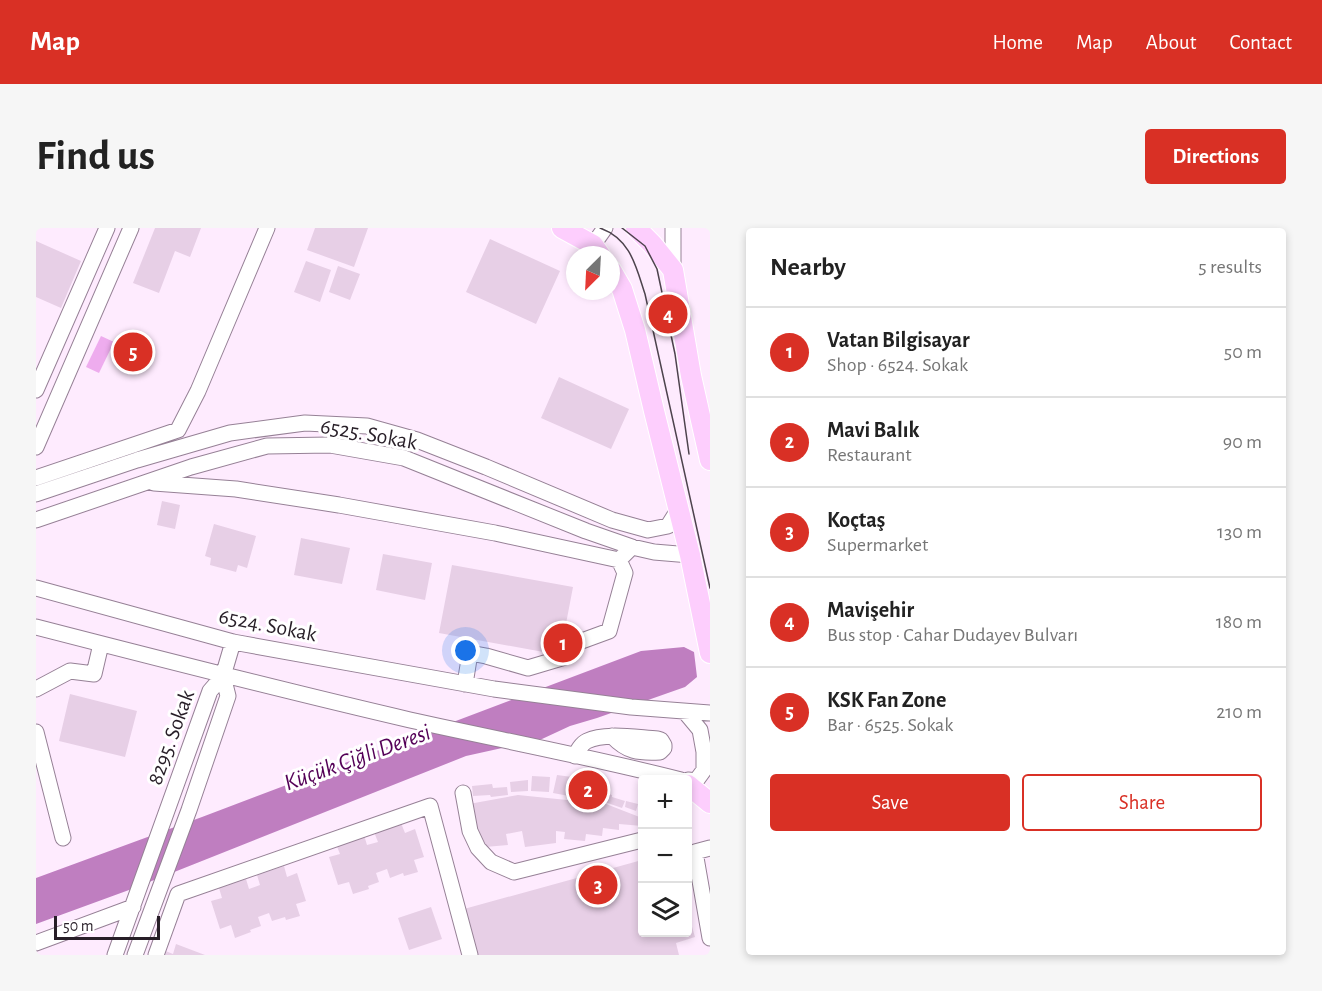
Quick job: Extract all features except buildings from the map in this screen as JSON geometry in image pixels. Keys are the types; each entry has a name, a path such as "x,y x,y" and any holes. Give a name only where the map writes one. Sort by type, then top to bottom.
{"main road":[{"path":"562,228 590,246"},
{"path":"636,228 673,270 691,376 710,460"},
{"path":"620,286 635,330 690,555 710,653"}],"street":[{"path":"36,390 107,228"},
{"path":"36,447 131,228"},
{"path":"36,478 178,430 198,391 267,228"},
{"path":"598,246 605,228"},
{"path":"673,228 673,270"},
{"name":"6525. Sokak","path":"36,494 137,460 230,433 305,423 367,426 417,440 612,520 648,530 668,526 678,510"},
{"name":"6525. Sokak","path":"38,519 191,467 267,446 330,445 404,458 632,548 690,555"},
{"path":"148,482 236,489 339,505 495,533 619,560"},
{"path":"619,560 632,548"},
{"path":"465,684 470,653 528,668 565,657 579,642 609,631 625,573 619,560"},
{"name":"6524. Sokak","path":"36,588 232,642 494,689 631,707 710,713"},
{"path":"36,627 223,676 575,756 640,775"},
{"path":"223,676 232,642"},
{"path":"36,689 70,671 94,674 101,644"},
{"name":"8295. Sokak","path":"135,955 189,810 228,696 223,676"},
{"name":"8295. Sokak","path":"134,902 210,691 223,676"},
{"path":"685,712 700,730 704,752 704,770 692,788"},
{"path":"36,732 63,838"},
{"path":"575,756 586,741 612,736"},
{"path":"463,793 470,831 478,848 491,862 514,872 638,841"},
{"path":"156,955 178,894 430,806 470,955"},
{"path":"710,848 695,852 710,938"},
{"path":"36,943 134,902"},
{"path":"115,955 134,902"}],"shaded area":[{"path":"101,336 114,342 99,373 86,367"},
{"path":"684,647 694,652 697,677 685,687 570,726 542,739 466,756 129,890 36,924 36,878 641,651"}],"tram line":[{"path":"600,228 619,239 631,255 645,294 710,588"},
{"path":"622,228 645,246 657,269 675,354 689,454"}],"place":[{"name":"Mavişehir","path":"668,314"},
{"name":"KSK Fan Zone","path":"133,352"},
{"name":"Vatan Bilgisayar","path":"563,643"},
{"name":"Mavi Balık","path":"588,790"},
{"name":"Koçtaş","path":"598,885"}],"water label":[{"name":"Küçük Çiğli Deresi","path":"357,757"}]}
